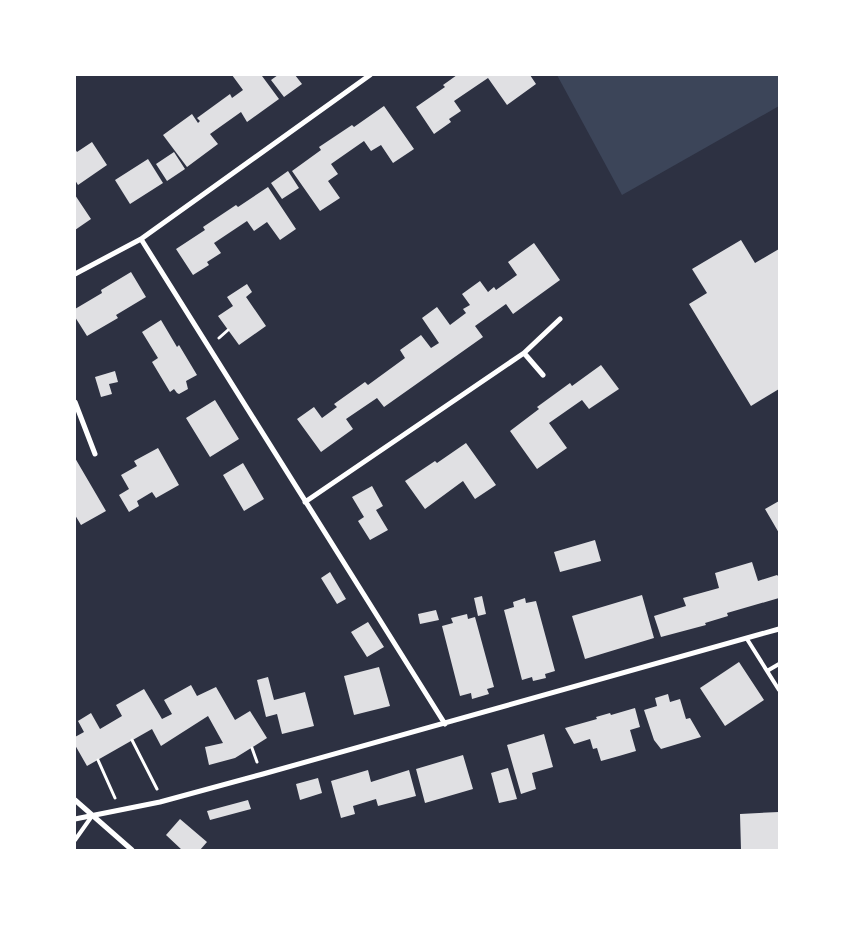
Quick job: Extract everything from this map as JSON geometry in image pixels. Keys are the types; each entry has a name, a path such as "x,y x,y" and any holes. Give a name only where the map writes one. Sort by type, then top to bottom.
{"street":[{"path":"75,274 141,240 370,75"},
{"path":"141,240 445,724"},
{"path":"306,502 524,353 560,319"},
{"path":"524,353 543,375"},
{"path":"75,402 95,454"},
{"path":"75,819 163,801 445,724 779,629"},
{"path":"75,800 132,850"}],"lane":[{"path":"747,639 779,690"},
{"path":"767,671 779,664"},
{"path":"75,840 92,816"}],"path":[{"path":"132,740 163,801"},
{"path":"98,760 120,810"}],"shaded area":[{"path":"557,75 779,75 779,106 622,195"}],"building":[{"path":"232,75 262,76 279,99 247,122 241,112 210,134 218,144 187,167 163,135 192,114 198,123 200,121 197,118 230,94 232,98 243,90"},
{"path":"278,75 295,75 302,84 284,97 271,80"},
{"path":"457,75 530,75 536,84 507,105 488,78 454,101 461,111 449,119 451,122 434,134 416,107 445,87 443,85"},
{"path":"384,106 414,149 393,163 381,145 371,151 364,141 331,164 338,174 328,181 340,198 320,211 292,171 321,150 319,147 352,125 354,127"},
{"path":"92,142 107,165 78,185 75,180 75,149 77,152"},
{"path":"174,152 185,169 167,181 156,164"},
{"path":"148,159 163,183 130,204 115,180"},
{"path":"288,171 299,188 282,199 271,183"},
{"path":"268,187 296,229 280,240 267,222 254,231 247,221 214,243 221,253 207,262 209,265 193,275 176,249 205,230 203,227"},
{"path":"75,195 91,219 75,230"},
{"path":"741,240 755,263 779,249 779,389 751,406 689,304 707,293 692,269"},
{"path":"534,243 560,280 513,314 506,304 475,326 483,337 384,407 377,398 346,419 353,429 321,452 297,419 314,407 322,418 337,407 334,404 365,382 368,385 405,358 400,350 421,335 431,348 439,343 422,318 437,307 450,325 466,313 463,309 470,305 462,294 480,281 488,292 494,287 496,290 517,275 508,262"},
{"path":"131,272 146,297 116,315 118,318 87,336 75,317 75,309 102,293 101,290"},
{"path":"247,284 252,292 246,297 266,326 239,345 218,316 233,306 227,297"},
{"path":"161,320 197,375 186,381 188,389 179,394 174,389 170,392 152,362 158,358 142,332"},
{"path":"601,365 619,389 589,409 582,400 549,423 567,448 537,469 510,431 539,409 537,407 570,383 572,386"},
{"path":"115,371 118,382 109,384 112,394 101,397 95,377"},
{"path":"215,400 239,439 210,457 186,418"},
{"path":"466,443 496,485 475,499 463,481 425,509 405,481 435,461 437,463"},
{"path":"158,448 179,485 156,498 152,492 137,501 139,506 129,512 119,495 129,489 121,475 137,466 134,461"},
{"path":"75,458 106,511 81,525 75,515"},
{"path":"243,463 264,499 244,511 223,475"},
{"path":"372,486 383,506 376,510 388,530 370,540 358,521 364,517 352,497"},
{"path":"779,501 779,533 765,509"},
{"path":"595,540 601,561 560,572 554,552"},
{"path":"752,562 758,581 777,575 779,577 779,598 727,613 728,616 705,623 706,625 661,637 654,616 686,606 683,598 719,588 715,573"},
{"path":"330,572 346,599 337,604 321,578"},
{"path":"642,595 654,638 585,659 572,616"},
{"path":"482,596 486,614 478,616 474,598"},
{"path":"525,598 526,603 536,601 555,671 545,674 546,678 533,681 532,677 522,680 504,610 514,607 513,602"},
{"path":"436,610 439,620 420,624 418,614"},
{"path":"467,614 468,619 475,617 494,687 487,689 489,694 472,699 471,693 460,696 442,626 453,623 451,618"},
{"path":"368,622 384,647 367,657 351,632"},
{"path":"739,662 764,700 725,726 700,688"},
{"path":"379,667 390,706 354,715 344,676"},
{"path":"268,677 274,700 305,692 314,726 282,734 277,714 266,717 257,680"},
{"path":"191,685 197,696 216,687 235,720 250,711 267,738 235,758 209,765 205,747 223,743 208,716 161,746 152,729 87,766 75,745 75,737 84,732 78,721 91,713 100,729 122,716 116,705 144,689 162,719 172,714 164,700"},
{"path":"668,694 670,702 680,699 686,719 690,718 701,737 661,749 654,740 644,710 657,706 655,698"},
{"path":"635,708 640,727 630,730 636,751 619,756 601,761 597,748 593,749 590,739 574,744 565,728 597,719 596,717 610,713 611,715"},
{"path":"544,734 553,767 532,773 536,789 521,794 507,745"},
{"path":"463,755 473,789 425,803 416,769"},
{"path":"508,768 517,799 499,803 491,773"},
{"path":"368,770 371,782 409,770 416,796 378,806 376,799 353,806 355,814 341,818 331,781"},
{"path":"318,778 322,793 300,800 296,784"},
{"path":"248,800 251,809 210,820 207,811"},
{"path":"779,812 779,850 741,850 740,814"},
{"path":"180,819 207,842 200,850 182,850 166,835"}]}
